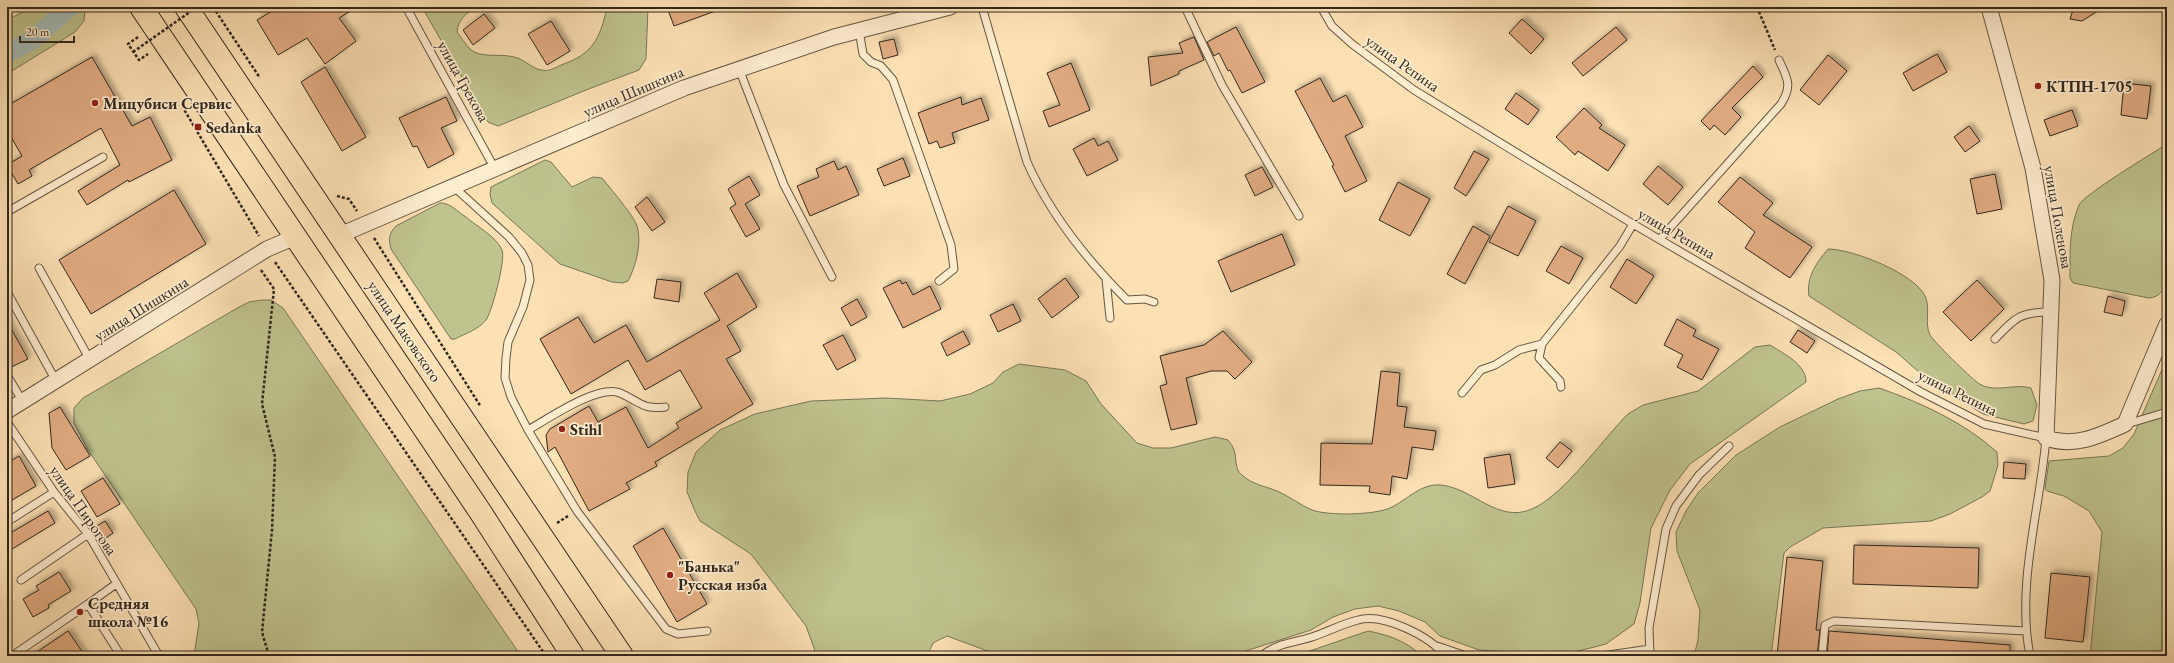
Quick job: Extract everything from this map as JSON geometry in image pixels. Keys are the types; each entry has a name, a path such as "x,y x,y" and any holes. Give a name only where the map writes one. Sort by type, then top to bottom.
{"highway":[{"name":"улица Маковского","path":"186,7 622,656"},
{"path":"144,11 481,512 573,656"}],"street":[{"name":"улица Шишкина","path":"340,235 495,170 656,99 739,69 859,30 950,7"},
{"name":"улица Поленова","path":"1989,7 2033,168 2052,280 2046,438"},
{"name":"улица Шишкина","path":"7,411 267,250 295,237"},
{"path":"2046,438 2060,443 2082,440 2098,436 2125,424 2167,324"}],"lane":[{"name":"улица Грекова","path":"406,7 495,170"},
{"path":"982,7 1027,162 1037,185 1063,225 1106,279 1127,300 1145,299 1154,302"},
{"path":"1185,7 1222,85 1298,216"},
{"name":"улица Репина","path":"1321,7 1332,26 1352,44 1414,90 1633,224 1921,392 1984,424 2046,438"},
{"path":"859,30 863,54 871,62 881,66 893,80 951,245 954,269 938,281"},
{"path":"1660,239 1782,104 1787,95 1789,85 1779,60"},
{"path":"739,69 784,185 832,277"},
{"path":"7,212 103,157"},
{"path":"454,187 509,237 522,253 528,265 530,280 523,307 508,342 506,378 511,398 528,430 581,516 666,629 678,634 707,631"},
{"path":"1561,387 1560,380 1539,358 1542,344 1620,246 1633,224"},
{"path":"39,268 90,360"},
{"path":"1106,279 1110,318"},
{"path":"7,292 56,381"},
{"path":"1996,339 2014,319 2032,312 2051,312"},
{"path":"1462,393 1481,370 1495,365 1519,350 1542,344"},
{"path":"7,375 23,402"},
{"path":"528,430 586,398 603,391 610,390 620,393 648,408 665,407"},
{"path":"2125,424 2167,412"},
{"name":"улица Пирогова","path":"7,422 10,435 88,534 159,656"},
{"path":"2030,656 2026,631 2030,555 2046,438"},
{"path":"1602,656 1650,652 1648,628 1666,529 1676,506 1699,475 1729,446"},
{"path":"7,522 54,492"},
{"path":"21,580 88,534"},
{"path":"12,656 116,584"},
{"path":"88,604 121,656"},
{"path":"1261,656 1274,646 1310,638 1359,620 1378,619 1399,626 1437,646 1466,656"},
{"path":"1822,656 1825,625 1834,621 2026,631"},
{"path":"1437,646 1445,656"}],"path":[{"path":"133,52 197,7"},
{"path":"213,7 220,16"},
{"path":"1757,7 1779,60"},
{"path":"147,47 140,36 128,44 139,60 151,52"},
{"path":"178,100 267,250 546,656"},
{"path":"261,270 274,289 262,404 276,457 272,530 262,632 269,656"}],"green space":[{"path":"33,7 82,7 85,10 84,21 75,32 7,74 7,20"},
{"path":"422,7 478,7 464,16 459,23 457,32 470,49 474,52 485,55 514,57 535,68 546,70 572,61 588,50 598,37 607,7 648,7 646,59 639,70 498,126 488,122 484,116"},
{"path":"2167,144 2167,281 2162,291 2158,295 2149,298 2073,283 2070,278 2071,241 2073,223 2079,205 2092,193"},
{"path":"545,160 551,162 572,187 593,177 602,178 635,221 639,240 636,261 628,281 623,283 612,282 560,264 492,203 490,194 491,187"},
{"path":"440,203 447,204 491,236 499,245 503,255 498,285 489,315 486,320 476,329 455,339 451,339 391,249 390,242 390,236 396,226"},
{"path":"1828,249 1852,253 1881,264 1896,271 1919,287 1927,301 1928,330 1933,339 1967,374 1984,386 1991,388 2031,388 2037,405 2033,421 2024,424 1983,414 1927,379 1896,352 1809,296 1808,289 1813,271"},
{"path":"271,300 283,308 521,656 194,656 199,623 196,609 88,450 74,423 74,408 83,398 239,307 249,302"},
{"path":"1770,345 1788,356 1798,365 1805,376 1806,382 1690,464 1670,490 1651,528 1640,603 1634,624 1606,644 1563,655 1479,650 1440,636 1425,622 1399,611 1378,606 1355,609 1333,617 1311,630 1230,656 1001,656 947,636 933,643 927,656 817,656 806,626 751,554 700,521 687,492 688,472 696,452 720,430 755,414 811,401 886,398 940,401 970,394 993,383 1003,372 1019,364 1065,370 1086,381 1101,404 1137,443 1153,448 1171,448 1215,437 1228,440 1234,449 1239,473 1250,481 1273,489 1312,510 1340,514 1373,512 1390,508 1421,489 1434,485 1441,485 1464,492 1497,509 1508,512 1520,512 1532,509 1557,492 1570,480 1628,414 1643,405 1698,391 1755,347"},
{"path":"2167,358 2167,656 2090,656 2102,532 2089,511 2064,496 2045,489 2049,461 2109,456 2123,448 2134,434"},
{"path":"1879,388 1941,414 1971,432 1997,452 1998,465 1990,491 1982,497 1950,514 1931,521 1823,528 1790,547 1784,553 1771,656 1694,656 1698,640 1700,610 1677,551 1676,532 1686,511 1698,493 1736,455 1780,427 1838,399 1860,391"},
{"path":"1368,631 1397,639 1410,646 1422,656 1295,656"}],"building":[{"path":"279,7 357,7 339,18 356,41 325,64 307,38 278,55 257,20"},
{"path":"667,7 721,7 721,9 674,26"},
{"path":"2074,7 2104,7 2082,21 2070,19"},
{"path":"484,14 495,28 473,45 463,30"},
{"path":"1522,19 1544,39 1531,54 1509,33"},
{"path":"551,21 570,51 547,65 528,34"},
{"path":"1236,27 1265,82 1242,93 1219,53 1214,56 1207,42"},
{"path":"1616,27 1627,40 1583,76 1572,63"},
{"path":"1194,37 1204,60 1179,71 1179,74 1151,86 1148,57 1183,53 1179,43"},
{"path":"894,39 898,55 883,59 879,42"},
{"path":"1937,54 1947,72 1913,91 1903,73"},
{"path":"1828,55 1847,71 1819,105 1800,90"},
{"path":"92,57 132,126 150,117 172,160 129,182 128,180 87,205 78,191 120,165 101,128 29,170 32,176 18,184 7,165 22,156 7,130 7,106"},
{"path":"1071,63 1090,110 1049,127 1043,111 1060,105 1047,73"},
{"path":"1753,66 1763,77 1732,108 1741,117 1725,135 1714,125 1710,130 1701,121"},
{"path":"325,67 366,137 342,151 301,82"},
{"path":"1320,78 1333,102 1346,95 1363,127 1345,136 1367,181 1345,192 1332,166 1334,165 1295,91"},
{"path":"2124,83 2151,86 2147,119 2121,115"},
{"path":"1516,93 1539,110 1528,125 1505,109"},
{"path":"446,97 457,121 441,128 454,154 428,168 417,146 413,147 399,118"},
{"path":"961,97 962,105 981,98 989,120 952,133 955,143 940,148 937,141 929,144 918,113"},
{"path":"1584,108 1602,125 1599,128 1625,145 1608,171 1578,151 1575,155 1556,137"},
{"path":"2072,110 2078,126 2050,136 2044,120"},
{"path":"1969,126 1980,141 1965,152 1954,137"},
{"path":"1094,138 1098,146 1108,141 1118,160 1087,176 1073,149"},
{"path":"1474,151 1489,159 1466,196 1454,188"},
{"path":"903,158 910,176 884,186 877,169"},
{"path":"834,161 838,170 846,166 859,195 810,216 797,186 819,177 816,169"},
{"path":"1658,166 1683,187 1668,205 1643,184"},
{"path":"1262,167 1273,187 1255,196 1245,175"},
{"path":"1995,174 2002,209 1977,214 1970,179"},
{"path":"749,176 760,195 745,204 760,229 746,237 730,208 736,204 728,189"},
{"path":"1740,177 1773,203 1763,215 1812,247 1790,278 1745,248 1755,232 1718,202"},
{"path":"1398,182 1430,199 1410,236 1379,220"},
{"path":"174,190 206,244 91,314 59,260"},
{"path":"647,197 665,222 652,231 635,207"},
{"path":"1508,206 1536,221 1518,256 1489,242"},
{"path":"1473,226 1490,236 1465,284 1447,274"},
{"path":"1282,234 1295,265 1231,292 1218,261"},
{"path":"1561,246 1583,258 1569,284 1546,271"},
{"path":"1627,259 1654,276 1636,304 1610,287"},
{"path":"737,273 757,307 727,326 741,351 726,359 753,404 655,462 657,466 626,483 630,489 589,511 555,447 548,452 546,435 550,429 589,406 598,422 626,407 648,448 679,428 676,423 702,408 680,370 645,390 628,360 571,394 540,339 578,317 594,343 626,325 647,362 720,320 704,293"},
{"path":"1065,278 1079,297 1052,318 1038,299"},
{"path":"657,279 681,282 679,302 654,298"},
{"path":"900,280 902,284 906,282 913,295 930,286 941,309 903,328 883,288"},
{"path":"1977,280 2004,309 1971,341 1943,312"},
{"path":"2108,296 2125,301 2122,316 2104,312"},
{"path":"857,299 867,317 851,326 841,308"},
{"path":"1013,304 1021,321 998,332 990,315"},
{"path":"1677,319 1696,330 1693,336 1719,349 1702,380 1677,367 1683,355 1664,345"},
{"path":"7,321 28,359 7,369"},
{"path":"1798,330 1815,341 1807,353 1790,342"},
{"path":"963,331 970,344 947,356 941,343"},
{"path":"1223,331 1252,362 1235,379 1227,371 1211,371 1186,378 1197,424 1171,430 1160,386 1167,384 1160,356 1204,345"},
{"path":"843,335 856,360 837,370 823,345"},
{"path":"1381,371 1400,373 1397,406 1407,407 1404,427 1436,431 1433,450 1412,447 1407,479 1392,476 1390,495 1369,492 1370,486 1320,485 1321,443 1372,444"},
{"path":"60,407 90,456 66,470 52,448 49,413"},
{"path":"1560,442 1572,451 1558,468 1546,458"},
{"path":"1510,454 1515,484 1488,488 1484,458"},
{"path":"19,456 36,486 7,503 7,463"},
{"path":"2004,462 2026,464 2025,479 2003,478"},
{"path":"103,478 120,504 97,517 81,491"},
{"path":"48,511 55,523 7,552 7,535"},
{"path":"105,521 113,533 102,541 94,528"},
{"name":"\"Банька\" Русская изба","path":"663,528 707,604 677,622 633,546"},
{"path":"1854,545 1979,548 1978,588 1853,584"},
{"path":"1787,557 1823,561 1816,630 1820,630 1817,656 1777,656"},
{"path":"59,572 71,591 48,605 49,608 33,617 23,599 39,590 36,586"},
{"path":"2051,573 2090,577 2083,642 2045,638"},
{"path":"68,631 85,656 31,656"},
{"path":"1829,631 2010,645 2010,656 1827,656"}],"waterway":[{"path":"7,53 31,41 70,7"}],"place":[{"name":"КТПН-1705","path":"2038,86"},
{"name":"Мицубиси Сервис","path":"95,103"},
{"name":"Sedanka","path":"198,127"},
{"name":"Stihl","path":"562,429"},
{"name":"\"Банька\" Русская изба","path":"670,575"},
{"name":"Средняя школа №16","path":"80,612"}]}
